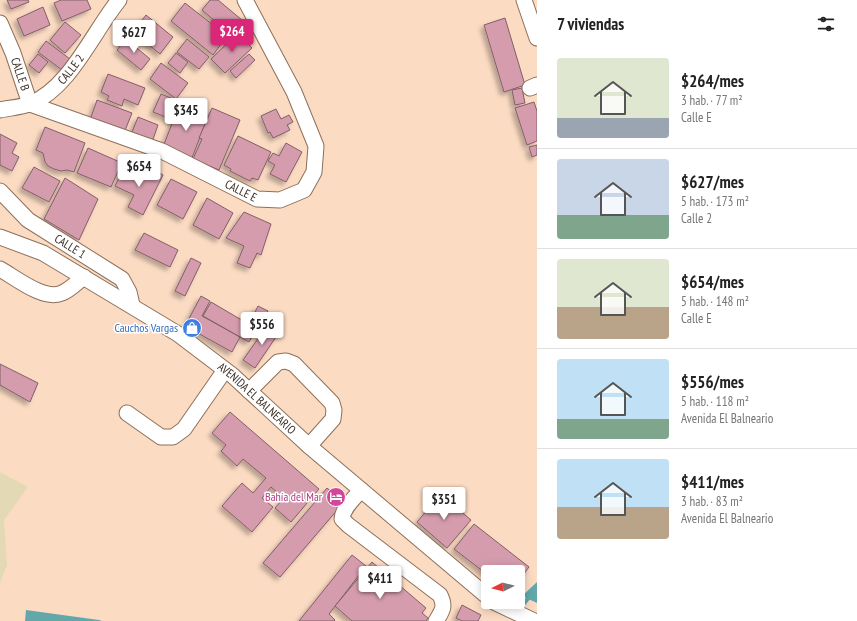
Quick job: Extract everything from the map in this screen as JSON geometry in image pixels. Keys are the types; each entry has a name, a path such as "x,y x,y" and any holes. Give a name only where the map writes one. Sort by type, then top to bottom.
{"street":[{"name":"CALLE E","path":"30,104 162,151 257,199 280,200 304,190 314,172 316,146 294,92 245,0"},
{"path":"524,0 537,38"},
{"name":"CALLE 2","path":"0,110 30,104 52,91 69,71 118,1"},
{"name":"CALLE B","path":"0,23 13,53 30,104"},
{"name":"CALLE 1","path":"0,191 28,220 122,280 129,292 132,305"},
{"name":"AVENIDA EL BALNEARIO","path":"0,237 43,253 132,305 178,334 225,370 309,446 481,591"},
{"path":"0,269 41,292 50,295 60,294 66,291 84,277"},
{"path":"249,391 278,362 286,361 294,364 332,402 334,410 332,419 309,446"},
{"path":"128,413 161,437 173,437 184,429 225,370"},
{"path":"361,490 346,508 342,519 440,595 444,603 443,610 436,621"},
{"path":"510,609 534,620"}],"sand":[{"path":"0,472 28,487 4,520 7,565 0,586"}],"water":[{"path":"537,582 537,603 525,597 525,593"},
{"path":"26,610 99,620 102,621 25,621"}],"building":[{"path":"7,0 28,0 29,2 11,9"},
{"path":"61,0 87,0 91,9 62,21 54,3"},
{"path":"210,0 218,0 242,20 230,34 202,10"},
{"path":"185,3 227,36 213,55 171,21"},
{"path":"43,7 50,25 24,36 17,19"},
{"path":"146,15 173,37 160,54 133,32"},
{"path":"505,18 525,85 504,92 484,25"},
{"path":"65,22 81,35 65,53 50,40"},
{"path":"238,33 252,48 225,73 211,59"},
{"path":"126,39 150,59 141,70 117,50"},
{"path":"187,39 209,57 199,69 177,52"},
{"path":"46,41 70,59 62,70 38,52"},
{"path":"176,53 188,62 180,73 168,63"},
{"path":"38,54 48,62 39,73 29,65"},
{"path":"249,54 255,60 236,78 230,71"},
{"path":"161,63 188,83 176,99 150,79"},
{"path":"108,74 145,88 138,105 124,99 122,106 107,100 109,96 101,92"},
{"path":"522,88 525,103 515,105 512,90"},
{"path":"161,94 178,101 171,119 153,112"},
{"path":"97,100 132,113 124,133 90,120"},
{"path":"534,102 537,111 537,141 527,145 515,108"},
{"path":"179,105 208,116 192,158 163,147"},
{"path":"212,108 240,120 219,170 193,159 202,139 199,138"},
{"path":"276,109 281,119 289,115 293,122 287,125 290,130 273,138 270,132 268,133 261,116"},
{"path":"138,117 158,125 151,145 130,137"},
{"path":"45,127 85,143 74,172 67,170 61,171 48,166 45,162 43,153 36,150"},
{"path":"0,134 17,143 12,153 19,157 12,171 0,165"},
{"path":"238,136 271,152 258,180 252,178 250,181 230,171 231,169 224,165"},
{"path":"286,143 302,152 286,182 270,174 275,165 268,161 273,153 279,156"},
{"path":"537,145 537,155 532,157 529,147"},
{"path":"88,148 122,163 111,187 77,173"},
{"path":"34,167 60,181 49,202 22,188"},
{"path":"124,168 146,179 151,168 163,175 143,215 128,207 134,195 115,186"},
{"path":"65,178 98,199 79,240 44,219"},
{"path":"171,179 197,192 183,219 157,205"},
{"path":"207,198 233,213 219,239 193,225"},
{"path":"244,212 271,224 261,255 257,253 250,268 237,263 244,246 226,238"},
{"path":"144,233 178,250 170,267 135,250"},
{"path":"191,258 201,263 185,296 175,291"},
{"path":"201,296 210,301 202,316 240,337 232,352 185,326"},
{"path":"211,302 257,329 249,342 203,316"},
{"path":"258,306 268,311 261,323 252,318"},
{"path":"269,323 280,331 255,368 243,360"},
{"path":"0,364 38,383 30,402 0,385"},
{"path":"230,412 319,489 291,522 275,508 284,498 271,487 262,498 273,507 252,532 222,506 242,483 253,493 266,478 243,459 237,466 221,451 226,445 212,433"},
{"path":"327,488 344,502 280,577 263,563"},
{"path":"441,494 471,520 447,548 417,522"},
{"path":"474,524 529,567 525,572 525,565 481,565 481,570 454,549"},
{"path":"352,555 366,566 329,614 335,620 299,621"},
{"path":"372,562 426,608 422,613 428,618 426,621 352,621 335,606"},
{"path":"462,605 481,615 478,621 462,621 456,618"}],"waterway":[{"path":"518,611 537,590"}],"place":[{"name":"Cauchos Vargas","path":"192,328"},
{"name":"Bahía del Mar","path":"336,497"}]}
